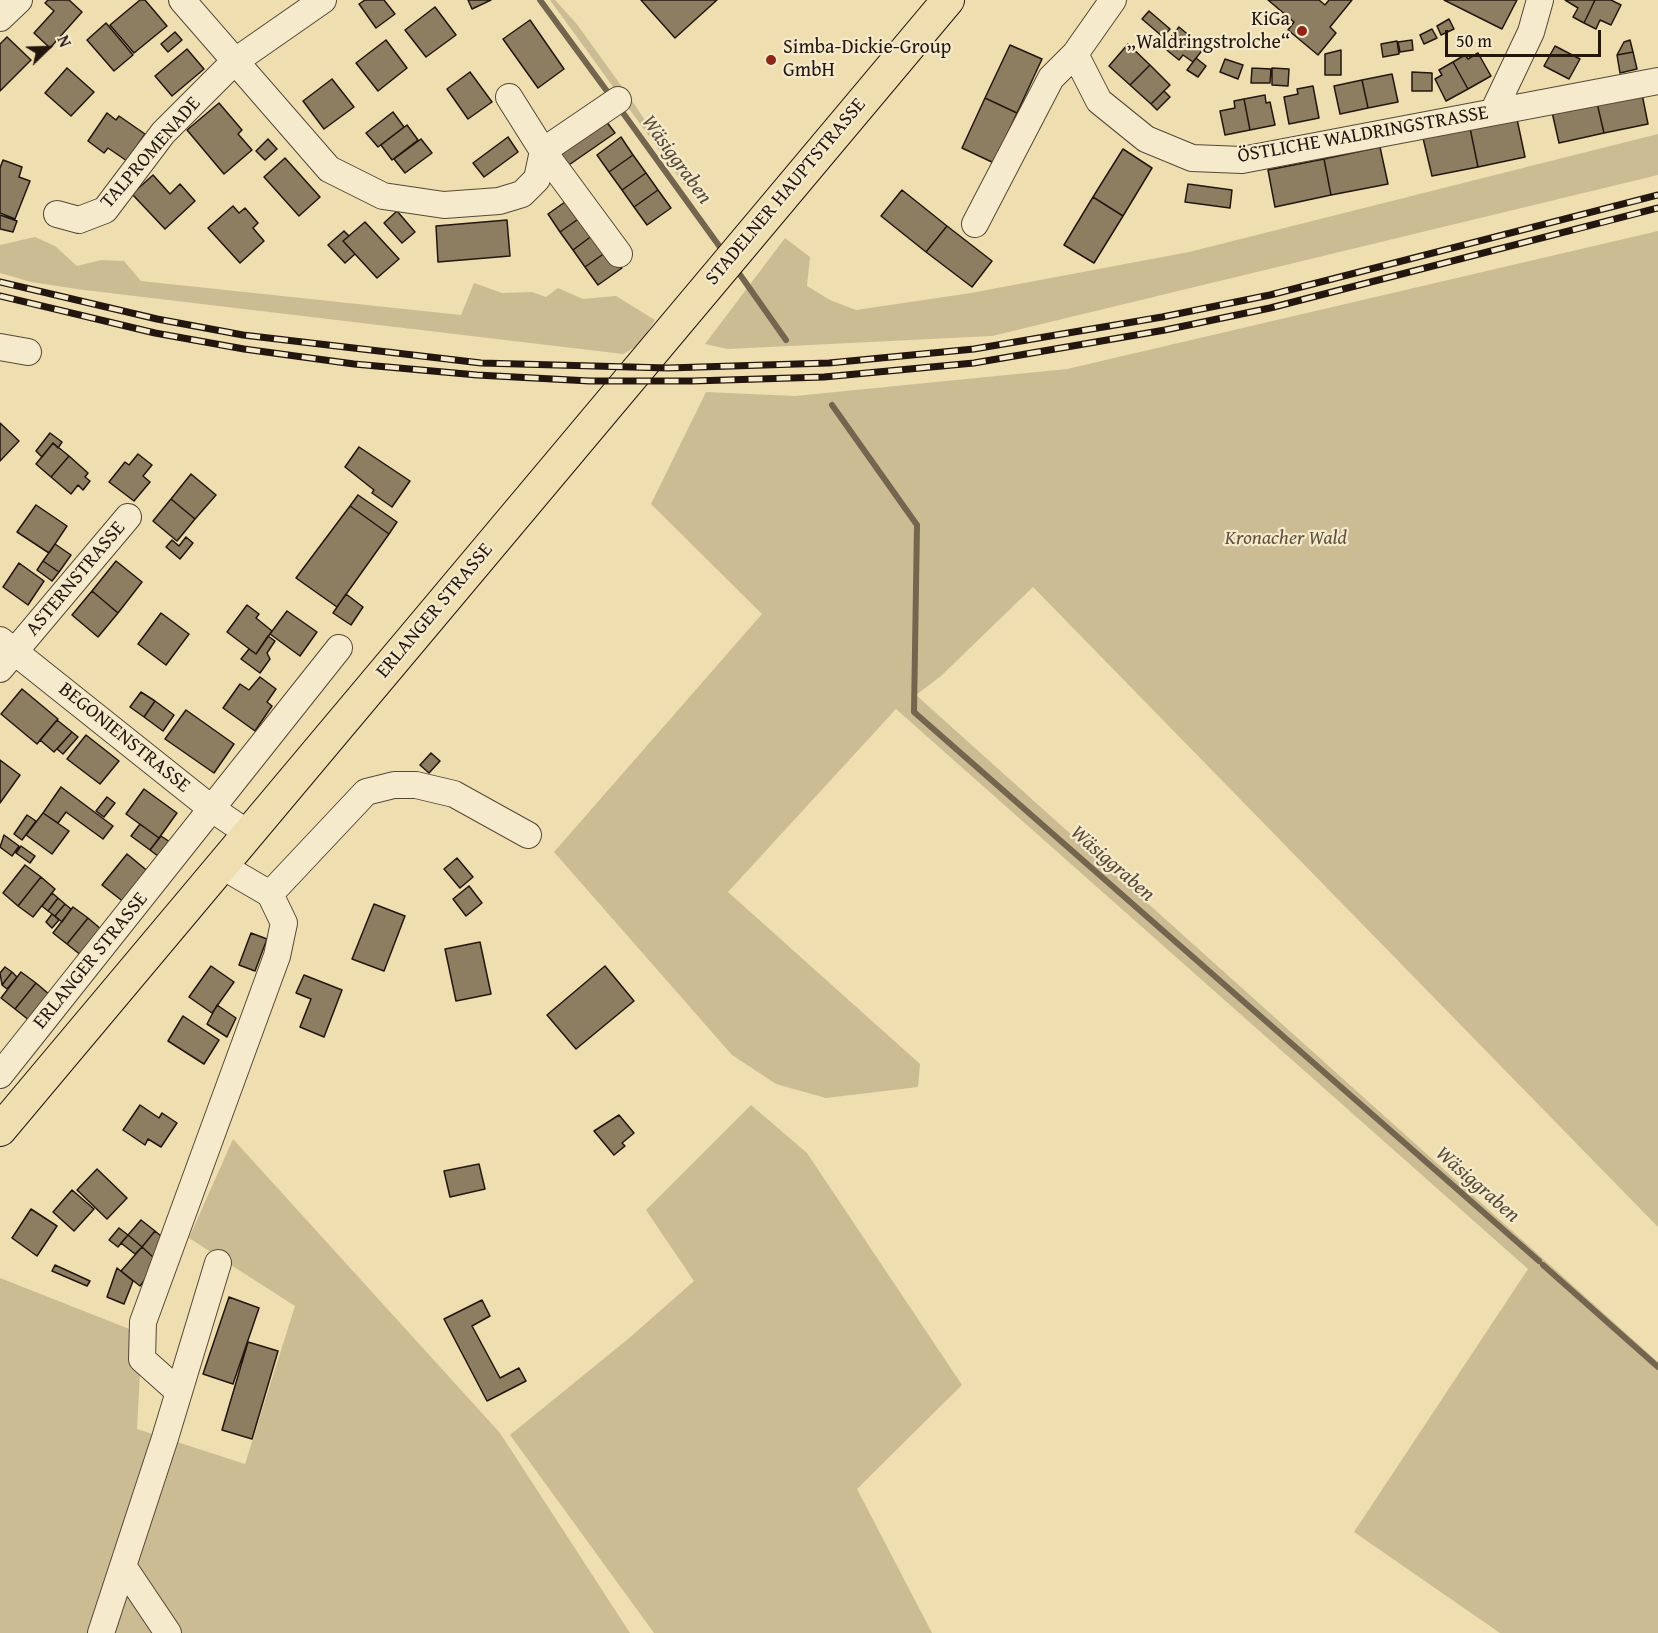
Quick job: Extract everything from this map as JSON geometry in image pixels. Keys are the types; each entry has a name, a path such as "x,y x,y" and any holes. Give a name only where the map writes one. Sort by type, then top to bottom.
{"main road":[{"name":"STADELNER HAUPTSTRASSE","path":"648,356 948,0"},
{"name":"ERLANGER STRASSE","path":"0,1130 648,356"}],"street":[{"path":"0,18 19,0"},
{"path":"182,0 329,169 383,196 444,205 499,201 522,194 537,179 543,151 618,100"},
{"name":"TALPROMENADE","path":"57,214 79,220 105,210 163,133 234,62 323,0"},
{"path":"975,225 1051,78 1075,54 1113,0"},
{"path":"1493,112 1531,32 1540,0"},
{"name":"ÖSTLICHE WALDRINGSTRASSE","path":"1075,54 1099,100 1146,139 1192,158 1242,160 1658,81"},
{"path":"509,97 543,151 619,254"},
{"path":"0,347 28,352"},
{"name":"ASTERNSTRASSE","path":"5,653 128,517"},
{"name":"ERLANGER STRASSE","path":"0,1075 339,648"},
{"name":"BEGONIENSTRASSE","path":"5,653 212,809 249,834"},
{"path":"270,894 366,792 375,789 394,785 416,785 454,794 528,835"},
{"path":"179,1392 142,1359 143,1322 277,956 284,923 270,894 222,866"},
{"path":"101,1633 218,1263"},
{"path":"123,1566 168,1633"}],"green space":[{"path":"550,0 555,0 576,23 659,142 675,161 687,181 686,187"},
{"path":"1658,134 1658,175 992,336 728,349 705,344 785,238 810,257 807,286 830,300 856,310 971,293 1189,252"},
{"name":"Kronacher Wald","path":"1658,231 1658,1227 1033,587 941,676 916,695 1658,1362 1658,1633 1500,1633 1354,1532 1528,1269 896,709 728,892 920,1064 918,1087 826,1098 776,1084 732,1055 554,852 762,614 651,504 706,392 795,396 1067,369"},
{"path":"35,237 55,246 77,266 101,260 124,261 141,281 461,315 474,283 502,293 532,292 546,297 558,288 583,299 616,296 655,320 639,345 623,354 84,290 31,282 0,273 0,245"},
{"path":"751,1105 807,1153 962,1385 857,1489 932,1633 654,1633 510,1435 628,1339 694,1281 646,1210"},
{"path":"233,1139 500,1433 630,1633 0,1633 0,1278 142,1334 137,1429 245,1464 295,1306 189,1238"}],"building":[{"path":"48,0 69,0 82,12 50,48 34,33 54,11 45,3"},
{"path":"140,0 145,0 167,26 134,53 110,25"},
{"path":"365,0 384,0 395,14 376,28 359,4"},
{"path":"468,0 491,0 472,9"},
{"path":"641,0 717,0 675,38"},
{"path":"1268,0 1319,0 1325,5 1329,0 1352,0 1330,27 1336,33 1318,55 1288,30 1294,22"},
{"path":"1444,0 1517,0 1502,29"},
{"path":"1565,0 1595,0 1584,23 1573,17 1578,8"},
{"path":"1595,0 1611,0 1621,5 1611,25 1600,20 1596,29 1584,23"},
{"path":"435,7 456,35 426,57 405,30"},
{"path":"1149,11 1170,29 1163,37 1142,19"},
{"path":"1449,19 1454,29 1441,35 1437,26"},
{"path":"530,20 564,69 538,88 503,39"},
{"path":"106,23 133,55 114,71 87,40"},
{"path":"1179,27 1204,48 1193,62 1183,55 1179,60 1163,47"},
{"path":"1432,29 1437,38 1424,44 1420,35"},
{"path":"175,32 182,40 168,52 161,44"},
{"path":"7,37 31,60 0,91 0,44"},
{"path":"386,40 407,68 378,91 356,63"},
{"path":"1412,40 1413,50 1400,52 1398,42"},
{"path":"1630,40 1633,52 1617,55 1624,42"},
{"path":"1397,41 1399,54 1383,57 1381,44"},
{"path":"1128,44 1150,65 1130,85 1109,66"},
{"path":"1010,45 1042,59 1017,113 985,98"},
{"path":"1555,46 1580,59 1569,79 1544,66"},
{"path":"187,49 204,69 172,96 155,76"},
{"path":"1341,50 1341,75 1325,75 1325,54"},
{"path":"1633,52 1637,69 1620,73 1617,55"},
{"path":"1478,53 1491,76 1468,89 1453,62 1465,55 1468,59"},
{"path":"1196,58 1206,66 1198,77 1187,70"},
{"path":"1225,59 1243,65 1238,79 1220,72"},
{"path":"1453,62 1468,89 1446,101 1435,79 1442,75 1439,70"},
{"path":"1150,65 1170,85 1151,104 1130,85"},
{"path":"67,68 94,92 71,116 45,93"},
{"path":"1252,68 1271,69 1270,83 1251,83"},
{"path":"1272,68 1289,69 1288,86 1272,85"},
{"path":"470,72 492,102 468,119 447,89"},
{"path":"1412,72 1432,73 1432,91 1412,91"},
{"path":"1392,74 1398,102 1368,108 1362,80"},
{"path":"332,79 354,107 324,129 303,101"},
{"path":"1362,80 1368,108 1340,114 1334,86"},
{"path":"1313,86 1319,118 1289,124 1284,97 1298,94 1297,89"},
{"path":"1164,91 1170,97 1157,110 1151,104"},
{"path":"1642,94 1648,124 1604,133 1597,103"},
{"path":"1265,95 1266,103 1270,102 1275,125 1250,130 1244,99"},
{"path":"985,98 1017,113 994,163 962,148"},
{"path":"1244,99 1250,130 1225,135 1220,111 1235,108 1234,101"},
{"path":"219,103 242,130 238,134 252,150 224,174 187,130"},
{"path":"1597,103 1604,133 1559,143 1552,112"},
{"path":"393,112 404,127 378,147 366,133"},
{"path":"107,113 116,120 119,116 145,134 127,161 108,148 104,153 88,141"},
{"path":"1517,119 1525,157 1478,167 1470,128"},
{"path":"606,121 615,133 566,167 557,155"},
{"path":"407,125 418,140 392,160 381,145"},
{"path":"1470,128 1478,167 1432,176 1423,138"},
{"path":"508,137 518,152 484,177 473,163"},
{"path":"621,137 633,155 609,172 597,155"},
{"path":"268,139 277,149 265,160 256,151"},
{"path":"421,139 432,153 405,173 394,159"},
{"path":"1380,147 1388,184 1331,195 1324,159"},
{"path":"1123,149 1152,168 1123,216 1093,197"},
{"path":"633,155 646,173 622,190 609,172"},
{"path":"285,158 320,197 299,216 264,177"},
{"path":"1324,159 1331,195 1275,207 1268,170"},
{"path":"3,160 22,167 19,177 30,181 15,219 0,213 0,168"},
{"path":"646,173 658,190 634,207 622,190"},
{"path":"153,175 170,194 180,184 195,201 165,229 132,194"},
{"path":"1188,184 1232,190 1230,208 1185,202"},
{"path":"658,190 671,208 647,225 634,207"},
{"path":"902,190 947,226 926,252 881,216"},
{"path":"572,197 584,215 560,232 548,214"},
{"path":"1093,197 1123,216 1094,263 1064,245"},
{"path":"233,206 239,213 245,208 258,223 253,228 264,241 240,263 208,228"},
{"path":"397,211 415,232 402,243 384,223"},
{"path":"0,215 17,221 13,232 0,229"},
{"path":"584,215 597,232 573,250 560,232"},
{"path":"507,220 510,256 438,262 436,226"},
{"path":"365,222 399,259 377,278 343,241"},
{"path":"947,226 992,261 972,287 926,252"},
{"path":"344,231 349,236 343,241 355,254 345,263 328,245"},
{"path":"597,232 609,250 585,267 573,250"},
{"path":"609,250 622,268 598,285 585,267"},
{"path":"0,423 19,441 0,461"},
{"path":"50,433 62,442 58,448 53,443 42,457 36,451"},
{"path":"53,443 69,456 51,477 36,464"},
{"path":"359,447 410,481 392,507 372,493 374,490 345,467"},
{"path":"138,454 152,465 143,476 150,482 134,501 109,482 125,462 129,465"},
{"path":"69,456 88,473 85,477 90,481 83,490 78,485 71,494 51,477"},
{"path":"191,474 216,495 195,519 171,499"},
{"path":"358,495 397,522 389,534 350,506"},
{"path":"171,499 195,519 177,541 153,521"},
{"path":"36,505 67,526 49,553 17,532"},
{"path":"350,506 389,534 337,607 296,578"},
{"path":"186,537 193,543 180,559 166,547 172,540 179,546"},
{"path":"55,544 71,555 59,572 43,561"},
{"path":"43,561 59,572 52,581 37,570"},
{"path":"116,561 142,582 118,613 92,591"},
{"path":"19,563 44,581 28,605 3,587"},
{"path":"92,591 118,613 98,637 72,615"},
{"path":"346,594 363,607 351,625 333,613"},
{"path":"247,605 259,614 256,618 272,631 256,654 227,632"},
{"path":"287,611 317,632 300,656 270,634"},
{"path":"161,613 189,634 166,665 138,644"},
{"path":"268,636 275,641 267,653 270,659 260,673 241,659 249,649 256,654"},
{"path":"260,677 276,689 267,702 272,706 255,731 223,708 240,684 249,690"},
{"path":"22,689 58,719 37,744 1,714"},
{"path":"141,692 155,701 144,717 130,707"},
{"path":"155,701 174,715 163,731 144,717"},
{"path":"186,710 234,744 214,773 165,739"},
{"path":"57,720 72,732 54,752 40,740"},
{"path":"72,732 78,737 63,754 57,749"},
{"path":"86,735 119,761 100,784 67,759"},
{"path":"431,753 440,761 429,773 420,765"},
{"path":"0,760 20,775 0,803"},
{"path":"61,787 113,826 103,839 66,812 58,823 43,813"},
{"path":"144,789 177,813 159,838 126,814"},
{"path":"107,797 115,803 104,817 96,811"},
{"path":"43,813 69,831 52,854 26,835"},
{"path":"27,815 36,821 22,840 14,834"},
{"path":"140,824 159,838 150,850 131,836"},
{"path":"4,835 19,846 12,856 0,847"},
{"path":"161,836 170,842 159,857 150,850"},
{"path":"21,846 35,856 30,863 16,853"},
{"path":"127,854 150,873 125,903 102,885"},
{"path":"457,858 473,877 460,888 444,869"},
{"path":"25,865 41,877 18,906 3,893"},
{"path":"41,877 55,889 33,917 18,906"},
{"path":"469,886 482,903 466,916 453,899"},
{"path":"52,893 58,898 48,911 42,906"},
{"path":"58,898 65,904 55,916 48,911"},
{"path":"65,904 71,909 62,922 55,916"},
{"path":"374,904 405,916 384,971 352,959"},
{"path":"73,907 88,918 67,944 53,933"},
{"path":"52,914 59,920 52,928 46,922"},
{"path":"88,918 102,930 82,956 67,944"},
{"path":"251,933 267,939 255,971 239,965"},
{"path":"480,942 491,994 456,1001 445,949"},
{"path":"211,966 234,982 212,1013 189,997"},
{"path":"605,966 634,1001 576,1049 547,1015"},
{"path":"5,967 12,972 2,985 0,973"},
{"path":"12,972 17,977 7,989 2,985"},
{"path":"21,972 36,983 15,1009 1,998"},
{"path":"304,975 342,990 324,1037 300,1027 311,999 296,993"},
{"path":"36,983 50,995 30,1021 15,1009"},
{"path":"217,1005 236,1018 227,1037 207,1024"},
{"path":"183,1016 219,1040 204,1064 168,1041"},
{"path":"140,1105 159,1118 162,1113 177,1123 161,1147 148,1139 145,1145 123,1130"},
{"path":"619,1115 634,1133 622,1143 625,1146 614,1155 594,1131"},
{"path":"479,1164 485,1189 450,1197 444,1171"},
{"path":"97,1169 127,1198 107,1219 77,1190"},
{"path":"72,1190 94,1209 74,1231 53,1212"},
{"path":"31,1209 57,1226 37,1256 12,1238"},
{"path":"141,1220 155,1231 142,1247 128,1235"},
{"path":"119,1228 128,1235 118,1247 109,1240"},
{"path":"155,1231 162,1237 154,1258 142,1247"},
{"path":"128,1235 142,1247 135,1254 121,1243"},
{"path":"142,1247 154,1258 150,1273 140,1286 121,1271"},
{"path":"55,1265 90,1281 87,1286 52,1271"},
{"path":"117,1268 133,1281 124,1304 107,1297"},
{"path":"229,1297 259,1308 233,1384 203,1374"},
{"path":"482,1300 490,1316 472,1326 500,1378 519,1368 526,1381 487,1401 444,1319"},
{"path":"248,1342 278,1351 252,1439 222,1430"}],"waterway":[{"name":"Wäsiggraben","path":"540,0 612,98"},
{"name":"Wäsiggraben","path":"618,106 725,254"},
{"name":"Wäsiggraben","path":"736,269 786,340"},
{"name":"Wäsiggraben","path":"832,405 917,525 914,712 1539,1261"},
{"name":"Wäsiggraben","path":"1543,1265 1658,1367"}],"railway":[{"path":"0,282 157,319 243,335 481,363 668,368 829,363 974,349 1162,317 1270,295 1658,195"},
{"path":"0,296 155,333 244,349 354,364 477,375 590,381 824,377 974,363 1165,330 1270,308 1658,208"}],"place":[{"name":"KiGa „Waldringstrolche“","path":"1302,31"},
{"name":"Simba-Dickie-Group GmbH","path":"771,60"}]}
